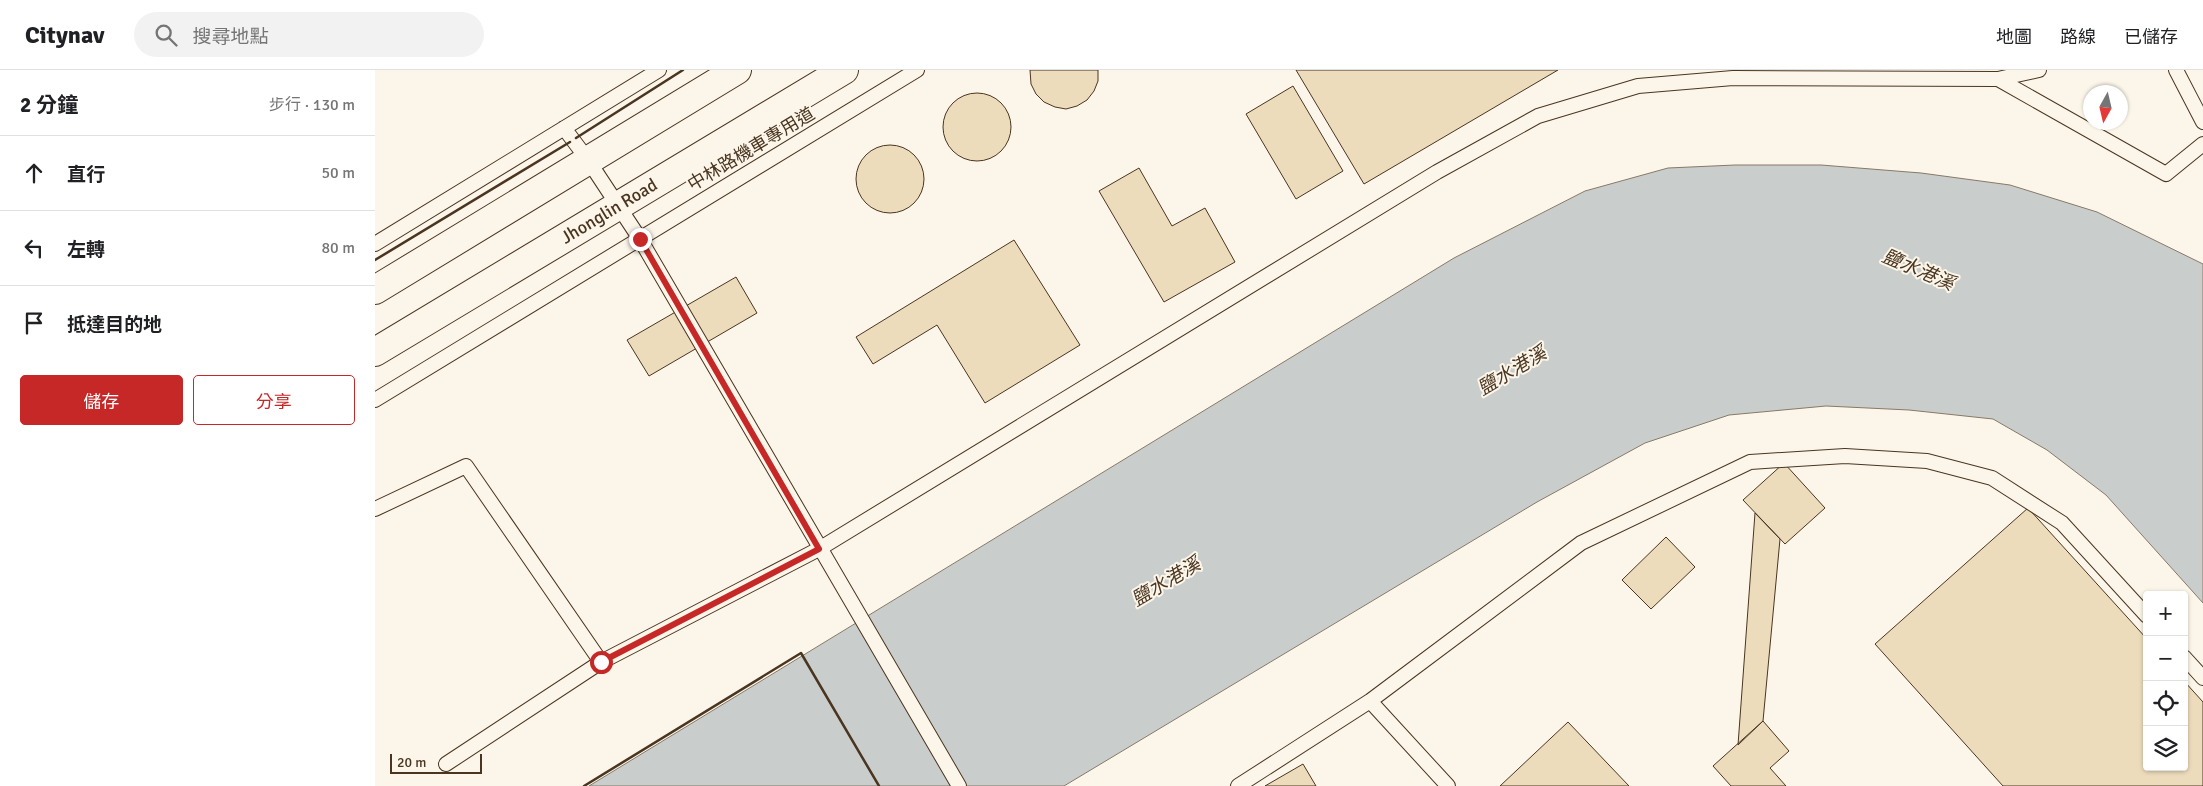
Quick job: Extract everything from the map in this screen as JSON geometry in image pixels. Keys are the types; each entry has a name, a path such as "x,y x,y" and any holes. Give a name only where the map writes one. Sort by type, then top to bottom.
{"street":[{"path":"375,290 737,70"},
{"name":"Jhonglin Road","path":"375,352 844,70"}],"lane":[{"path":"375,244 659,70"},
{"name":"中林路機車專用道","path":"375,400 917,70"},
{"path":"446,764 601,662 819,549 1437,172 1538,116 1638,86 1723,79 1998,79 2039,70"},
{"path":"2176,70 2203,122"},
{"path":"1998,79 2166,174 2203,144"},
{"path":"564,128 589,160 640,239 819,549 959,786"},
{"path":"1238,786 1370,701 1581,543 1750,462 1845,456 1927,461 1992,478 2062,524 2143,612"},
{"path":"375,509 466,466 601,662"},
{"path":"2188,661 2203,678"},
{"path":"1370,701 1448,786"}],"water":[{"name":"鹽水港溪","path":"1735,165 1821,165 1921,173 2010,185 2097,212 2203,264 2203,603 2106,495 2047,450 1993,419 1909,410 1826,406 1729,415 1645,443 1537,502 1064,786 589,786 1454,258 1585,191 1668,168"}],"building":[{"path":"1030,70 1098,70 1098,81 1094,91 1087,100 1077,106 1066,109 1044,102 1036,94 1031,84"},
{"path":"1296,70 1558,70 1364,184"},
{"path":"1293,86 1343,171 1296,199 1246,114"},
{"path":"977,93 990,96 1001,103 1008,114 1011,127 1008,140 1001,151 990,158 977,161 964,158 953,151 946,140 943,127 946,114 953,103 964,96"},
{"path":"890,145 903,148 914,155 921,166 924,179 921,192 914,203 903,210 890,213 877,210 866,203 859,192 856,179 859,166 866,155 877,148"},
{"path":"1139,168 1172,226 1205,208 1235,262 1164,302 1099,191"},
{"path":"1014,240 1080,345 985,403 937,325 873,364 856,337"},
{"path":"736,277 757,313 649,376 627,340"},
{"path":"1784,463 1825,508 1785,544 1743,500"},
{"path":"2028,508 2143,635 2143,771 2188,771 2188,685 2203,702 2203,786 2003,786 1875,644"},
{"path":"1755,513 1780,539 1763,721 1738,745"},
{"path":"1666,537 1695,567 1651,609 1622,580"},
{"path":"1763,721 1789,751 1770,768 1786,786 1731,786 1713,766"},
{"path":"1568,722 1629,786 1500,786"},
{"path":"1303,764 1316,786 1265,786"}],"wall":[{"path":"576,138 683,70"},
{"path":"375,260 570,142"},
{"path":"584,786 801,653 879,786"}],"route":[{"path":"601,662 819,549 640,239"}]}
